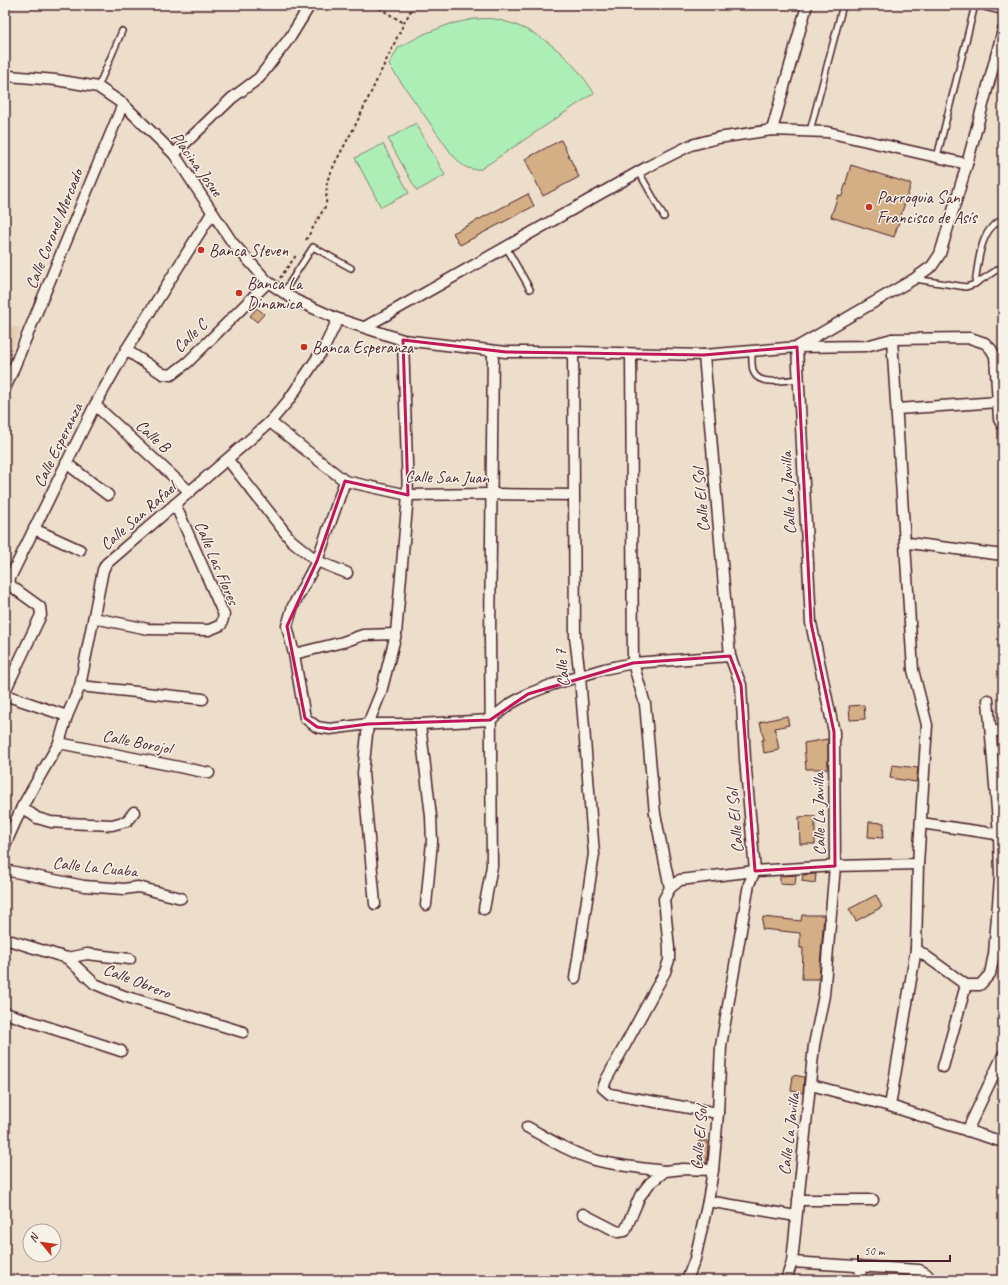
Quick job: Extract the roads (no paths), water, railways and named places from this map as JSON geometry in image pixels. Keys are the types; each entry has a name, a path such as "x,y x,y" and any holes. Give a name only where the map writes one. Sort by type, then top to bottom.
{"street":[{"path":"174,154 232,98 259,78 291,36 310,5"},
{"path":"772,130 807,5"},
{"path":"986,5 1003,10"},
{"path":"797,347 914,279 932,266 940,254 967,164 1003,30"},
{"name":"Placina Josue","path":"5,77 9,76 56,80 98,87 123,104 174,154 232,242 271,284 296,300 338,319 403,340 506,352 704,355 797,347 866,346 892,339 970,338 985,343 995,356 999,419 1003,426"},
{"name":"Calle Coronel Mercado","path":"5,389 123,104"},
{"path":"365,327 639,172 691,145 718,138 772,130 827,132 967,164"},
{"name":"Calle Esperanza","path":"5,691 41,615 40,607 11,586 9,580 95,405 126,350 212,213"},
{"name":"Calle C","path":"126,350 163,374 171,375 188,362 271,284"},
{"name":"Calle San Rafael","path":"5,845 22,807 59,743 67,716 80,686 103,570 106,564 228,460 270,422 288,401 324,348 338,319"},
{"path":"890,1106 916,949 918,864 927,725 913,670 892,339"},
{"path":"375,904 363,773 368,724 381,692 396,634 408,495 403,340"},
{"name":"Calle La Javilla","path":"786,1280 792,1262 814,1045 824,994 835,866 834,732 811,622 797,347"},
{"path":"484,909 492,866 490,720 493,351"},
{"name":"Calle 7","path":"573,352 574,638 580,677 594,854 575,978"},
{"path":"631,354 633,663 645,704 655,814 670,888"},
{"name":"Calle El Sol","path":"687,1280 695,1259 708,1201 713,1170 718,1113 721,1046 749,884 755,871 745,759 741,685 730,656 704,355"},
{"path":"897,408 998,402"},
{"name":"Calle B","path":"95,405 190,492"},
{"name":"Calle San Juan","path":"270,422 345,482 408,495 573,495"},
{"path":"228,460 291,540 317,561 347,574"},
{"path":"66,463 108,495"},
{"path":"345,482 317,561 293,606 287,626 294,654 304,718 317,727 330,729 368,724 420,724 490,720 510,704 528,694 550,685 604,669 633,663 730,656"},
{"name":"Calle Las Flores","path":"94,618 148,629 209,630 221,625 224,615 175,504"},
{"path":"34,529 80,550"},
{"path":"906,541 909,543 1003,555"},
{"path":"294,654 344,642 364,635 396,634"},
{"path":"80,686 203,699"},
{"path":"5,695 67,716"},
{"path":"916,949 966,985 980,985 990,974 994,954 1002,879 1001,834 988,700"},
{"path":"420,724 431,816 432,842 426,905"},
{"path":"991,731 1003,731"},
{"name":"Calle Borojol","path":"59,743 209,773"},
{"path":"22,807 37,818 66,824 112,825 127,821 134,812"},
{"path":"921,823 1001,834"},
{"path":"718,1113 610,1094 603,1088 665,972 669,960 669,948 664,899 670,888 680,880 755,871 835,866 918,864"},
{"name":"Calle La Cuaba","path":"5,870 84,886 124,889 138,887 181,898"},
{"name":"Calle Obrero","path":"5,939 67,958 95,984 124,996 243,1032"},
{"path":"67,958 87,954 130,959"},
{"path":"943,1067 966,985"},
{"path":"5,1014 121,1051"},
{"path":"967,1131 1003,1055"},
{"path":"811,1085 890,1106 1003,1142"},
{"path":"527,1127 568,1149 594,1159 621,1166 665,1171 683,1169 713,1170"},
{"path":"583,1214 618,1232 625,1231 640,1196 650,1182 665,1171"},
{"path":"798,1200 873,1200"},
{"path":"708,1201 796,1216"},
{"path":"792,1262 919,1270 925,1272 928,1280"},
{"path":"860,1280 861,1266"}],"lane":[{"path":"810,132 843,5"},
{"path":"937,158 975,5"},
{"path":"98,87 122,31"},
{"path":"639,172 664,217"},
{"path":"975,284 979,256 984,238 994,225 1003,220"},
{"path":"284,293 313,247 351,268"},
{"path":"506,247 530,288"},
{"path":"914,279 966,287 975,284 1003,266"},
{"path":"752,351 753,372 756,377 769,382 799,379"}],"place":[{"name":"Parroquia San Francisco de Asís","path":"869,207"},
{"name":"Banca Steven","path":"201,250"},
{"name":"Banca La Dinamica","path":"239,293"},
{"name":"Banca Esperanza","path":"304,347"}]}
